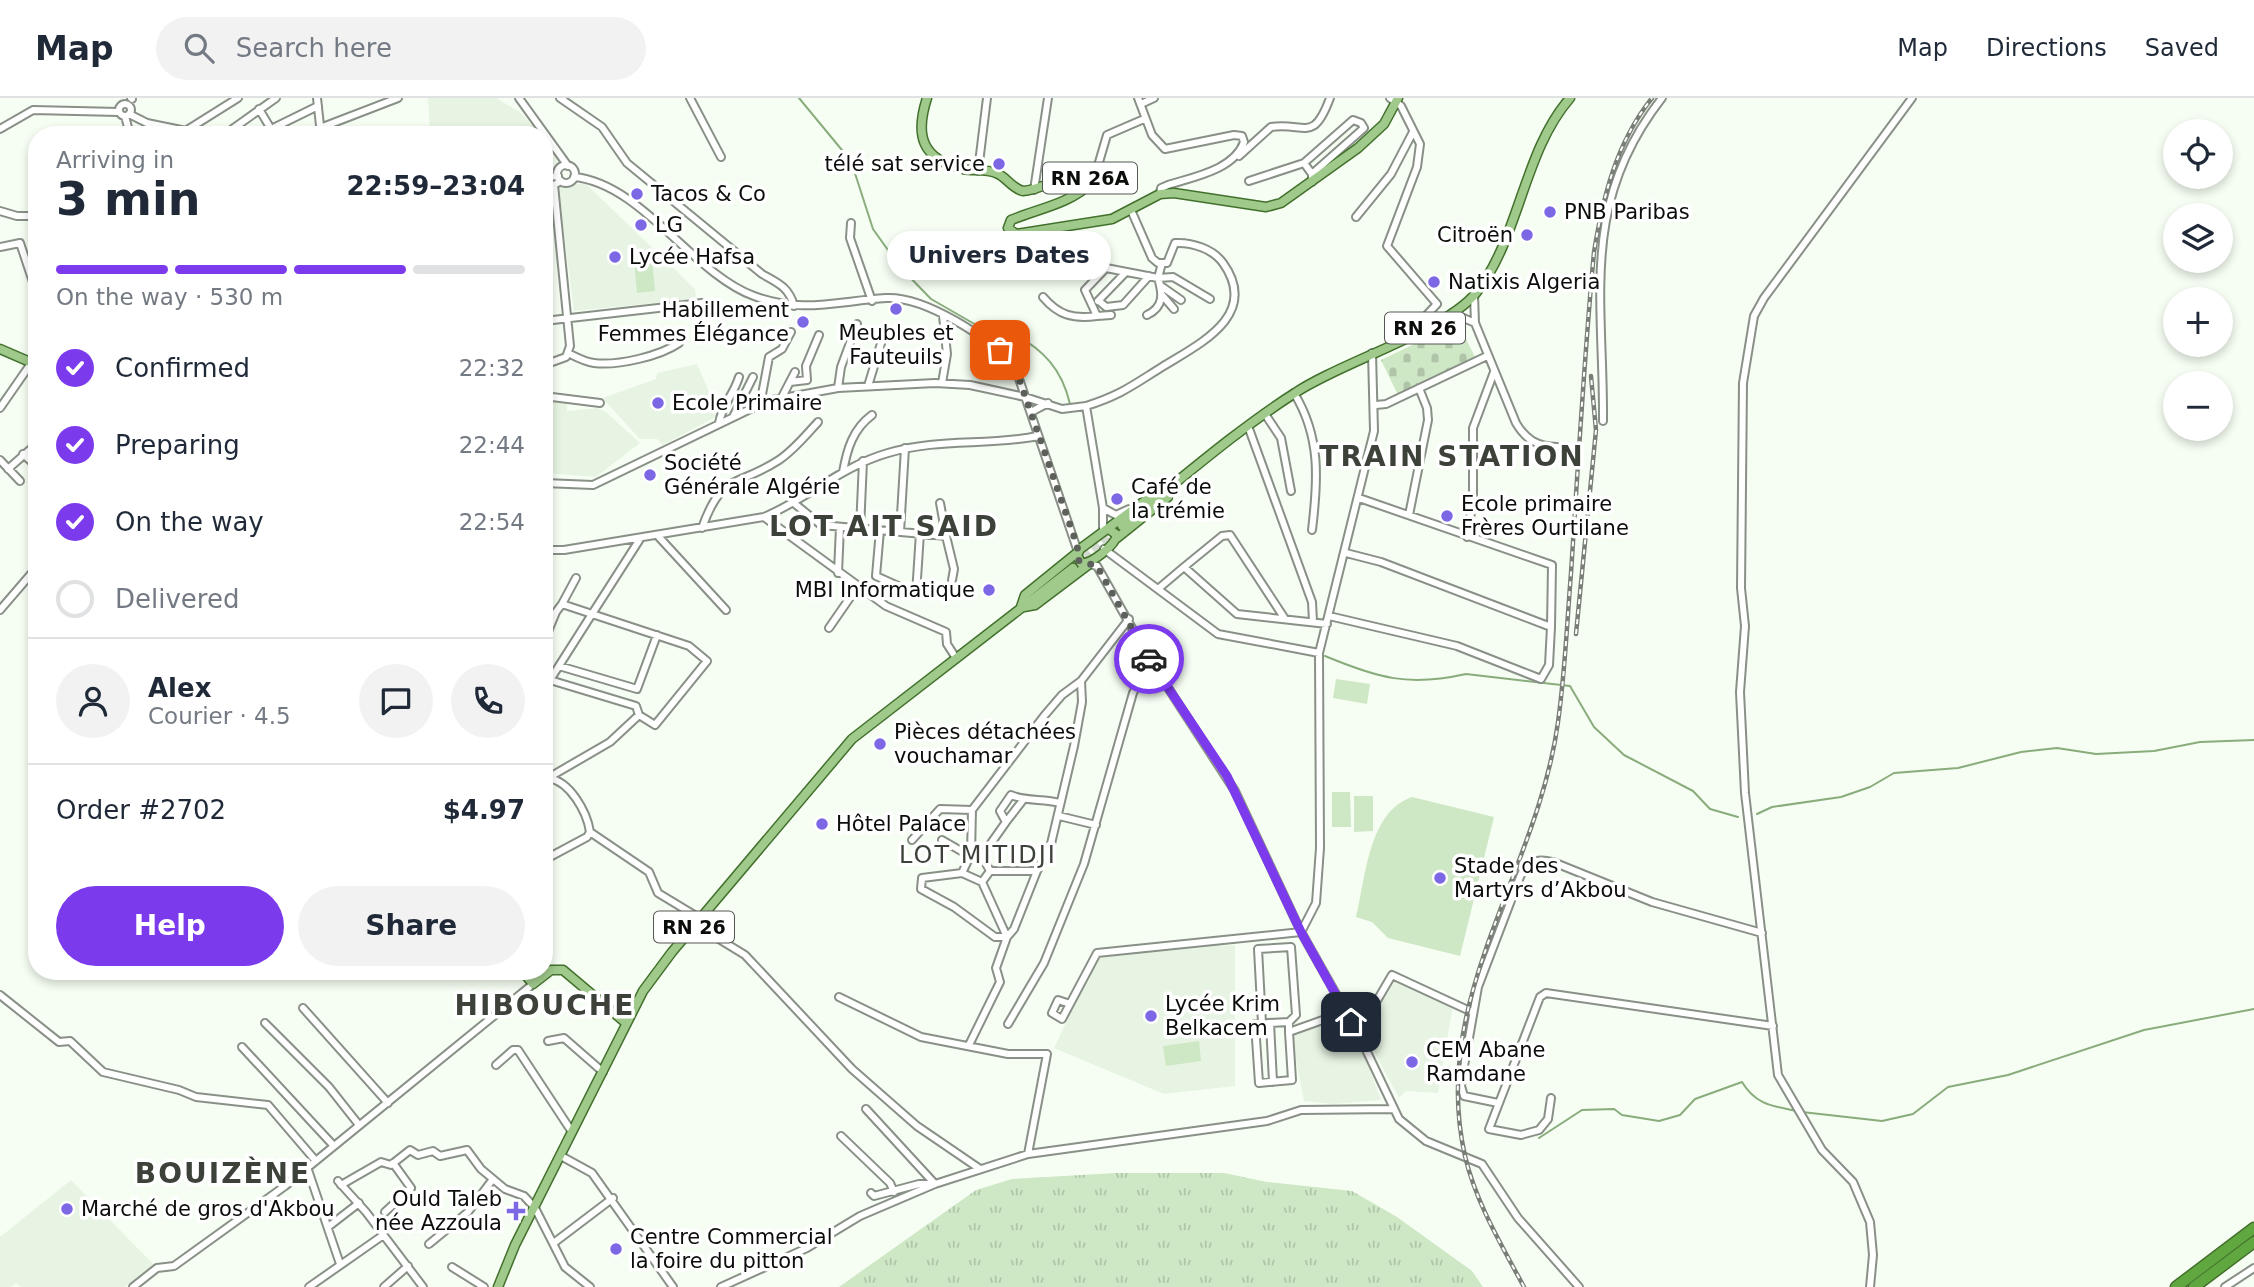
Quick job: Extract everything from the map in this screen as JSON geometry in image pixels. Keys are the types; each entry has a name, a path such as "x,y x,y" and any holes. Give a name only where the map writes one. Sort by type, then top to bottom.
{"highway":[{"path":"2176,1287 2254,1228"},
{"path":"2194,1287 2254,1242"}],"main road":[{"name":"RN 26A","path":"927,98 919,126 925,145 948,164 999,174 1017,190 1034,190 1077,175 1089,176 1090,184 1085,188 1051,206 1011,220 1007,225 1009,231 1020,234 1095,223 1131,210 1160,194 1174,193 1266,207 1281,203 1384,124 1394,99"},
{"name":"RN 26","path":"1122,526 1294,393 1451,313 1474,295 1502,243 1546,132 1570,98"},
{"path":"0,349 28,361"},
{"name":"RN 26","path":"1021,608 1025,595 1094,541 1105,527 1174,478 1188,474"},
{"name":"RN 26","path":"1021,608 1035,605 1093,565 1096,556 1181,486 1188,474"},
{"path":"1105,527 1117,538"},
{"path":"1078,552 1079,561 1093,565"},
{"name":"RN 26","path":"498,1287 643,991 852,740 1073,568"},
{"path":"553,970 563,970 626,1023"},
{"path":"530,980 533,984 538,980"}],"street":[{"path":"198,126 238,98"},
{"path":"236,126 276,98"},
{"path":"317,98 320,126"},
{"path":"335,126 398,98"},
{"path":"518,98 539,126"},
{"path":"560,98 602,127 634,169 762,274 784,286 791,294 794,306"},
{"path":"690,98 721,157"},
{"path":"978,170 987,98"},
{"path":"1034,190 1048,98"},
{"path":"1154,98 1140,101 1144,119 1165,149 1234,135 1242,136 1244,142 1235,157"},
{"path":"1160,194 1161,188 1199,176 1235,157 1271,127 1301,131 1310,127 1322,117 1330,98"},
{"path":"1603,421 1600,281 1604,224 1612,190 1625,159 1662,98"},
{"path":"1870,1287 1873,1255 1870,1222 1853,1182 1822,1150 1780,1081 1745,793 1740,692 1745,626 1741,589 1743,383 1754,316 1764,299 1912,98"},
{"path":"1394,99 1420,145 1417,167 1387,246 1437,304 1408,336"},
{"path":"124,114 131,109 131,100 120,106 127,126"},
{"path":"277,126 318,106"},
{"path":"259,109 269,126"},
{"path":"0,130 33,110 124,114 162,126"},
{"path":"1089,176 1097,169 1107,135 1144,119"},
{"path":"1249,181 1304,163 1353,120 1362,123 1364,128 1356,137 1312,178 1304,163"},
{"path":"1356,217 1391,174 1413,131"},
{"path":"553,146 573,169 574,177 569,183 553,178"},
{"path":"568,166 559,169 559,179 554,186 569,318 568,353"},
{"path":"574,177 605,185 725,279 751,295 794,306 888,298 912,303 943,316 1000,350 1015,367 1078,552"},
{"path":"553,483 593,485 609,480 734,415 782,399 838,388 942,383 1025,397 1062,409 1086,406 1135,387 1159,369 1200,346 1225,322 1231,308 1233,292 1231,279 1218,257 1195,246 1175,243 1167,263 1152,258 1131,210"},
{"path":"0,211 28,216"},
{"path":"850,223 850,238 872,301"},
{"path":"0,247 20,243 28,267"},
{"path":"1147,315 1158,314 1162,295 1158,278 1162,263"},
{"path":"1097,316 1085,290 1106,268 1158,278 1173,277 1210,299"},
{"path":"1099,301 1126,272"},
{"path":"1089,299 1099,301 1106,307 1123,305 1149,276"},
{"path":"1161,286 1181,300"},
{"path":"1162,295 1174,309"},
{"path":"1474,295 1475,323 1523,435 1531,442 1557,447"},
{"path":"1043,297 1060,314 1069,317 1111,315"},
{"path":"553,320 702,303"},
{"path":"1451,313 1475,323"},
{"path":"942,383 947,354 943,316"},
{"path":"838,388 842,367 858,324"},
{"path":"868,386 886,327"},
{"path":"760,405 769,357 782,349 791,332"},
{"path":"790,382 807,380 806,366 819,335"},
{"path":"568,353 593,363 614,362 654,356 679,343"},
{"path":"553,364 568,353"},
{"path":"1301,932 1316,903 1320,848 1319,653 1346,553 1374,431 1376,405 1372,353"},
{"path":"1376,405 1386,404 1487,356"},
{"path":"0,408 28,371"},
{"path":"782,399 795,372"},
{"path":"1467,537 1473,499 1473,428 1494,372"},
{"path":"719,422 739,377"},
{"path":"734,415 753,377"},
{"path":"1409,515 1428,420 1427,408 1419,388"},
{"path":"1294,393 1312,427 1317,458 1312,530"},
{"path":"553,397 600,403"},
{"path":"1031,412 1048,403"},
{"path":"1086,406 1105,527"},
{"path":"1265,414 1281,438 1291,491"},
{"path":"843,472 850,443 864,421 872,415"},
{"path":"702,528 710,504 724,486 779,460 818,422"},
{"path":"1248,426 1312,602 1313,622"},
{"path":"553,550 640,539 764,517 795,504 863,461 905,448 930,443 1038,436"},
{"path":"900,532 905,448"},
{"path":"8,469 28,450"},
{"path":"23,454 28,458"},
{"path":"0,460 20,481"},
{"path":"860,528 863,461"},
{"path":"1329,616 1457,646 1541,679 1549,665 1552,565 1359,498"},
{"path":"1103,508 1116,515 1147,499"},
{"path":"940,503 954,569 952,580"},
{"path":"795,504 821,525 946,536"},
{"path":"764,517 886,606 946,632 947,644 956,658"},
{"path":"838,573 839,527"},
{"path":"880,530 877,576 916,594 920,533"},
{"path":"1072,531 1094,541"},
{"path":"1158,589 1222,536 1230,535 1285,619"},
{"path":"658,536 726,610"},
{"path":"1113,555 1117,538"},
{"path":"553,675 640,539"},
{"path":"1104,549 1218,634 1319,653"},
{"path":"1346,553 1405,570 1551,627"},
{"path":"1093,565 1129,619 1150,660 1227,776 1301,932 1358,1033 1392,1109 1405,1127 1426,1142 1482,1164 1518,1218 1579,1287"},
{"path":"1184,567 1237,614 1327,624"},
{"path":"0,610 28,577"},
{"path":"553,619 576,578"},
{"path":"828,628 858,586"},
{"path":"553,681 636,706 639,715 655,725 706,661 689,646 562,604"},
{"path":"962,873 970,855 972,810 1044,716 1081,681 1129,619"},
{"path":"559,666 637,689 657,635"},
{"path":"1008,1024 1019,1000 1028,995 1044,963 1084,864 1133,693 1150,660"},
{"path":"969,1045 1000,982 996,968 1007,937 1014,929 1037,871 1050,848 1059,817 1082,702 1081,681"},
{"path":"553,772 610,742 639,715"},
{"path":"553,778 576,799 590,832 649,872 658,892 745,955 852,1069 917,1126 980,1169"},
{"path":"1006,822 1000,811 1011,795 1023,800 1045,799 1060,803"},
{"path":"982,856 1023,800"},
{"path":"912,840 940,809 972,810"},
{"path":"1059,817 1096,825"},
{"path":"553,855 587,837 590,832"},
{"path":"942,840 970,855 982,856"},
{"path":"982,856 990,871"},
{"path":"1498,1103 1466,1097 1462,1091 1472,1012 1523,869 1535,860 1553,862 1652,902 1762,933"},
{"path":"990,871 1037,871"},
{"path":"982,883 990,871"},
{"path":"962,873 982,883 1007,937 995,937 954,907 921,889 922,878 962,873"},
{"path":"1069,1004 1097,953 1301,932"},
{"path":"1273,1082 1266,1023 1258,949 1292,947 1296,1014 1289,1022 1292,1080 1273,1082 1259,1083 1255,1024 1266,1023 1289,1022"},
{"path":"1358,1033 1390,975 1397,975 1472,1012"},
{"path":"133,1287 158,1268 174,1266 307,1167 533,984"},
{"path":"1551,1098 1546,1123 1539,1130 1528,1134 1495,1132 1489,1129 1540,997 1546,993 1773,1026"},
{"path":"0,995 60,1042 70,1041 103,1072 179,1090 195,1097 268,1105 315,1160"},
{"path":"839,997 921,1037 1018,1055 1048,1054 1028,1154"},
{"path":"1351,1022 1372,1006"},
{"path":"303,1008 388,1103"},
{"path":"1289,1032 1345,1012"},
{"path":"265,1023 329,1087 359,1125"},
{"path":"548,1041 564,1038 603,1072"},
{"path":"242,1047 333,1145"},
{"path":"496,1065 513,1050 518,1050 572,1132"},
{"path":"866,1109 935,1184"},
{"path":"721,1287 807,1248 860,1216 935,1184 1028,1154 1267,1121 1301,1110 1392,1109"},
{"path":"841,1136 890,1183 894,1192"},
{"path":"422,1287 359,1203 340,1183 382,1162 389,1165 410,1150 418,1155 432,1151 440,1156 466,1149 493,1179 506,1189 524,1196 535,1208 555,1242 565,1267 590,1287"},
{"path":"561,1156 592,1173 613,1198 673,1287"},
{"path":"385,1212 411,1188 393,1163"},
{"path":"307,1167 340,1264"},
{"path":"429,1244 468,1212 493,1179"},
{"path":"871,1193 874,1196 919,1184 935,1184"},
{"path":"555,1242 613,1198"},
{"path":"328,1227 359,1203"},
{"path":"309,1287 383,1236"},
{"path":"384,1287 408,1266"},
{"path":"452,1267 484,1287"},
{"path":"2225,1287 2254,1268"}],"shaded area":[{"path":"428,98 496,98 520,112 533,126 430,126"},
{"name":"Lycée Hafsa","path":"585,183 695,289 696,299 574,311 558,187"},
{"name":"Ecole Primaire","path":"697,364 719,415 663,445 657,439 640,439 602,398 656,379 657,373"},
{"path":"553,400 567,401 567,411 597,408 606,412 640,443 596,477 553,474"},
{"name":"Lycée Krim Belkacem","path":"1219,943 1221,946 1235,945 1235,1086 1164,1094 1054,1048 1098,955"},
{"name":"CEM Abane Ramdane","path":"1396,979 1453,1005 1438,1093 1406,1091 1399,1098 1364,1033"},
{"path":"1338,1020 1345,1022 1363,1052 1381,1100 1333,1104 1304,1101 1292,1040 1296,1034"},
{"name":"Marché de gros d'Akbou","path":"71,1180 154,1265 125,1287 21,1287 16,1283 11,1287 0,1287 0,1237"}],"green space":[{"path":"652,259 655,291 637,293 634,261"},
{"path":"1458,323 1475,357 1398,395 1381,360"},
{"path":"1336,679 1370,684 1367,704 1333,698"},
{"path":"1332,792 1350,792 1351,827 1332,827"},
{"path":"1354,796 1373,796 1373,831 1354,832"},
{"path":"1412,797 1494,817 1460,956 1388,938 1372,922 1356,917 1371,848 1378,831 1397,805"},
{"path":"1199,1041 1201,1061 1166,1066 1163,1046"},
{"path":"1116,1173 1224,1173 1267,1182 1352,1191 1397,1217 1472,1271 1483,1287 839,1287 976,1190 1012,1179"}],"waterway":[{"path":"799,98 851,161 873,229 900,267 931,299 997,337 1012,333 1042,353 1062,380 1070,404"},
{"path":"1325,656 1378,675 1410,680 1466,674 1570,686 1594,727 1624,755 1693,791 1710,809 1738,817"},
{"path":"1757,814 1772,807 1841,797 1870,787 1894,773 1958,768 2021,752 2057,748 2096,754 2154,751 2200,742 2254,740"},
{"path":"1802,1112 1882,1121 1913,1114 1948,1087 2008,1075 2144,1030 2254,1009"},
{"path":"1539,1138 1582,1110 1614,1109 1622,1115 1659,1121 1680,1115 1695,1099 1742,1082 1759,1100 1772,1106 1797,1111"}],"tunnel":[{"path":"1075,566 1122,526"}],"railway":[{"path":"1524,1287 1482,1207 1465,1156 1458,1098 1462,1043 1473,989 1547,777 1558,722 1566,648 1594,252 1607,191 1620,152 1652,98"},
{"path":"1576,634 1596,430 1591,376"}],"way so far":[{"path":"1000,350 1015,367 1077,545 1079,561 1097,566 1149,659"}],"place":[{"name":"télé sat service","path":"999,164"},
{"name":"Tacos & Co","path":"637,194"},
{"name":"PNB Paribas","path":"1550,212"},
{"name":"LG","path":"641,225"},
{"name":"Citroën","path":"1527,235"},
{"name":"Lycée Hafsa","path":"615,257"},
{"name":"Natixis Algeria","path":"1434,282"},
{"name":"Meubles et Fauteuils","path":"896,309"},
{"name":"Habillement Femmes Élégance","path":"803,322"},
{"name":"Univers Dates","path":"1000,350"},
{"name":"Ecole Primaire","path":"658,403"},
{"name":"Société Générale Algérie","path":"650,475"},
{"name":"Café de la trémie","path":"1117,499"},
{"name":"Ecole primaire Frères Ourtilane","path":"1447,516"},
{"name":"MBI Informatique","path":"989,590"},
{"name":"Pièces détachées vouchamar","path":"880,744"},
{"name":"Hôtel Palace","path":"822,824"},
{"name":"Stade des Martyrs d’Akbou","path":"1440,878"},
{"name":"Lycée Krim Belkacem","path":"1151,1016"},
{"name":"CEM Abane Ramdane","path":"1412,1062"},
{"name":"Marché de gros d'Akbou","path":"67,1209"},
{"name":"Ould Taleb née Azzoula","path":"516,1211"},
{"name":"Centre Commercial la foire du pitton","path":"616,1249"}],"district":[{"name":"TRAIN STATION","path":"1452,456"},
{"name":"LOT AIT SAID","path":"884,526"},
{"name":"LOT MITIDJI","path":"978,855"},
{"name":"HIBOUCHE","path":"545,1005"},
{"name":"BOUIZÈNE","path":"223,1173"}],"route":[{"path":"1149,659 1227,776 1301,932 1351,1022"}]}
